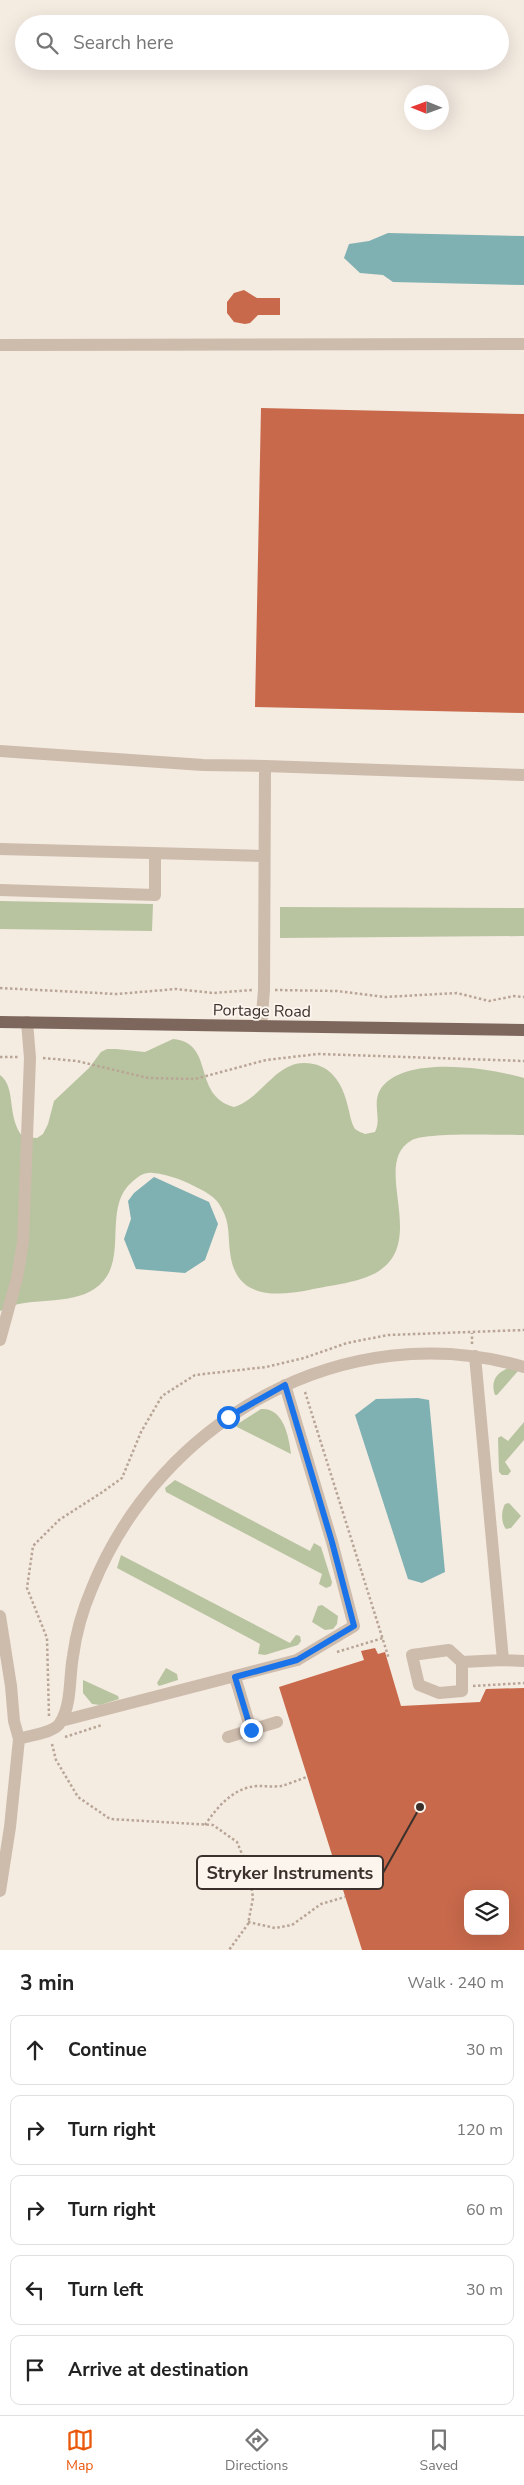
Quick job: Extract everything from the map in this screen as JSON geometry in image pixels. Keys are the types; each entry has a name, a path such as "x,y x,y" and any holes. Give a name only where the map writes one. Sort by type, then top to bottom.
{"main road":[{"name":"Portage Road","path":"0,1022 524,1030"}],"street":[{"path":"0,345 524,344"},
{"path":"0,751 203,765 524,775"},
{"path":"261,1026 264,990 265,766"},
{"path":"0,849 264,856"},
{"path":"0,890 155,894 155,854"},
{"path":"0,1340 23,1242 30,1058 27,1022"},
{"path":"19,1739 56,1727 61,1721 67,1705 73,1656 81,1619 91,1588 103,1562 134,1510 156,1481 206,1433 228,1417 285,1385 342,1365 389,1356 473,1350 524,1367"},
{"path":"473,1350 503,1660"},
{"path":"61,1721 297,1660 354,1626 332,1542 285,1385"},
{"path":"0,1616 10,1676 14,1722 19,1739 10,1827 0,1891"},
{"path":"462,1662 462,1691 439,1693 419,1685 412,1655 449,1650 462,1662 524,1661"},
{"path":"235,1677 251,1730"},
{"path":"228,1738 277,1722"}],"path":[{"path":"0,1057 77,1061 148,1078 195,1079 266,1060 318,1054 524,1061"},
{"path":"472,1333 473,1350"},
{"path":"294,1360 296,1365"},
{"path":"304,1388 389,1659"},
{"path":"462,1686 524,1683"},
{"path":"205,1825 216,1808 229,1796 256,1786 282,1786 307,1777"},
{"path":"248,1922 275,1928 292,1925 321,1904 344,1897"}],"green space":[{"path":"0,901 153,904 152,931 0,929"},
{"path":"280,907 524,908 524,936 280,938"},
{"path":"173,1039 186,1043 195,1050 212,1092 221,1101 234,1107 244,1103 285,1069 304,1063 322,1067 334,1076 343,1090 355,1129 365,1134 375,1132 377,1127 377,1101 380,1090 391,1079 407,1072 426,1068 469,1068 524,1078 524,1135 448,1135 420,1137 412,1140 401,1151 396,1166 400,1222 399,1240 393,1257 379,1271 363,1278 295,1292 270,1293 258,1291 248,1286 239,1278 233,1267 226,1220 222,1209 213,1197 173,1177 150,1173 137,1178 124,1192 119,1203 117,1215 112,1265 107,1276 99,1285 90,1292 79,1296 19,1304 0,1311 0,1075 8,1087 18,1129 23,1137 37,1138 43,1134 48,1124 54,1101 89,1068 101,1052 107,1049 116,1049 145,1052"},
{"path":"509,1368 518,1371 495,1395 494,1381 501,1372"},
{"path":"261,1409 275,1413 284,1424 291,1454 237,1427 236,1425"},
{"path":"524,1422 524,1440 505,1462 511,1471 508,1475 502,1475 499,1472 498,1438 501,1436 508,1441"},
{"path":"175,1480 310,1551 314,1543 321,1547 332,1582 331,1586 326,1588 319,1584 322,1574 166,1492 165,1488"},
{"path":"509,1503 521,1516 511,1528 506,1529 502,1520 502,1513 505,1504"},
{"path":"121,1555 290,1643 296,1635 300,1636 301,1641 298,1645 265,1655 258,1654 260,1644 117,1568"},
{"path":"322,1605 338,1616 337,1624 333,1629 325,1630 312,1622 318,1606"},
{"path":"166,1668 177,1674 178,1680 159,1686 157,1683"},
{"path":"83,1680 118,1696 119,1699 100,1705 92,1704 83,1693"}],"water":[{"path":"388,233 524,236 524,285 393,282 383,275 360,273 344,258 349,244 369,241"},
{"path":"154,1177 209,1202 218,1224 205,1260 185,1273 136,1269 124,1239 131,1219 128,1201 134,1193"},
{"path":"418,1398 429,1400 445,1572 422,1583 408,1579 355,1415 376,1399"}],"building":[{"path":"244,290 257,298 280,298 280,315 258,315 250,323 245,324 234,322 227,313 227,302 234,293"},
{"path":"261,408 524,414 524,713 255,707"},
{"path":"375,1648 378,1654 385,1652 401,1706 480,1702 486,1689 524,1688 524,1950 362,1950 279,1687 364,1660 361,1651"}],"place":[{"name":"Stryker Instruments","path":"420,1807"}],"route":[{"path":"228,1417 285,1385 332,1542 354,1626 297,1660 235,1677 251,1730"}]}
